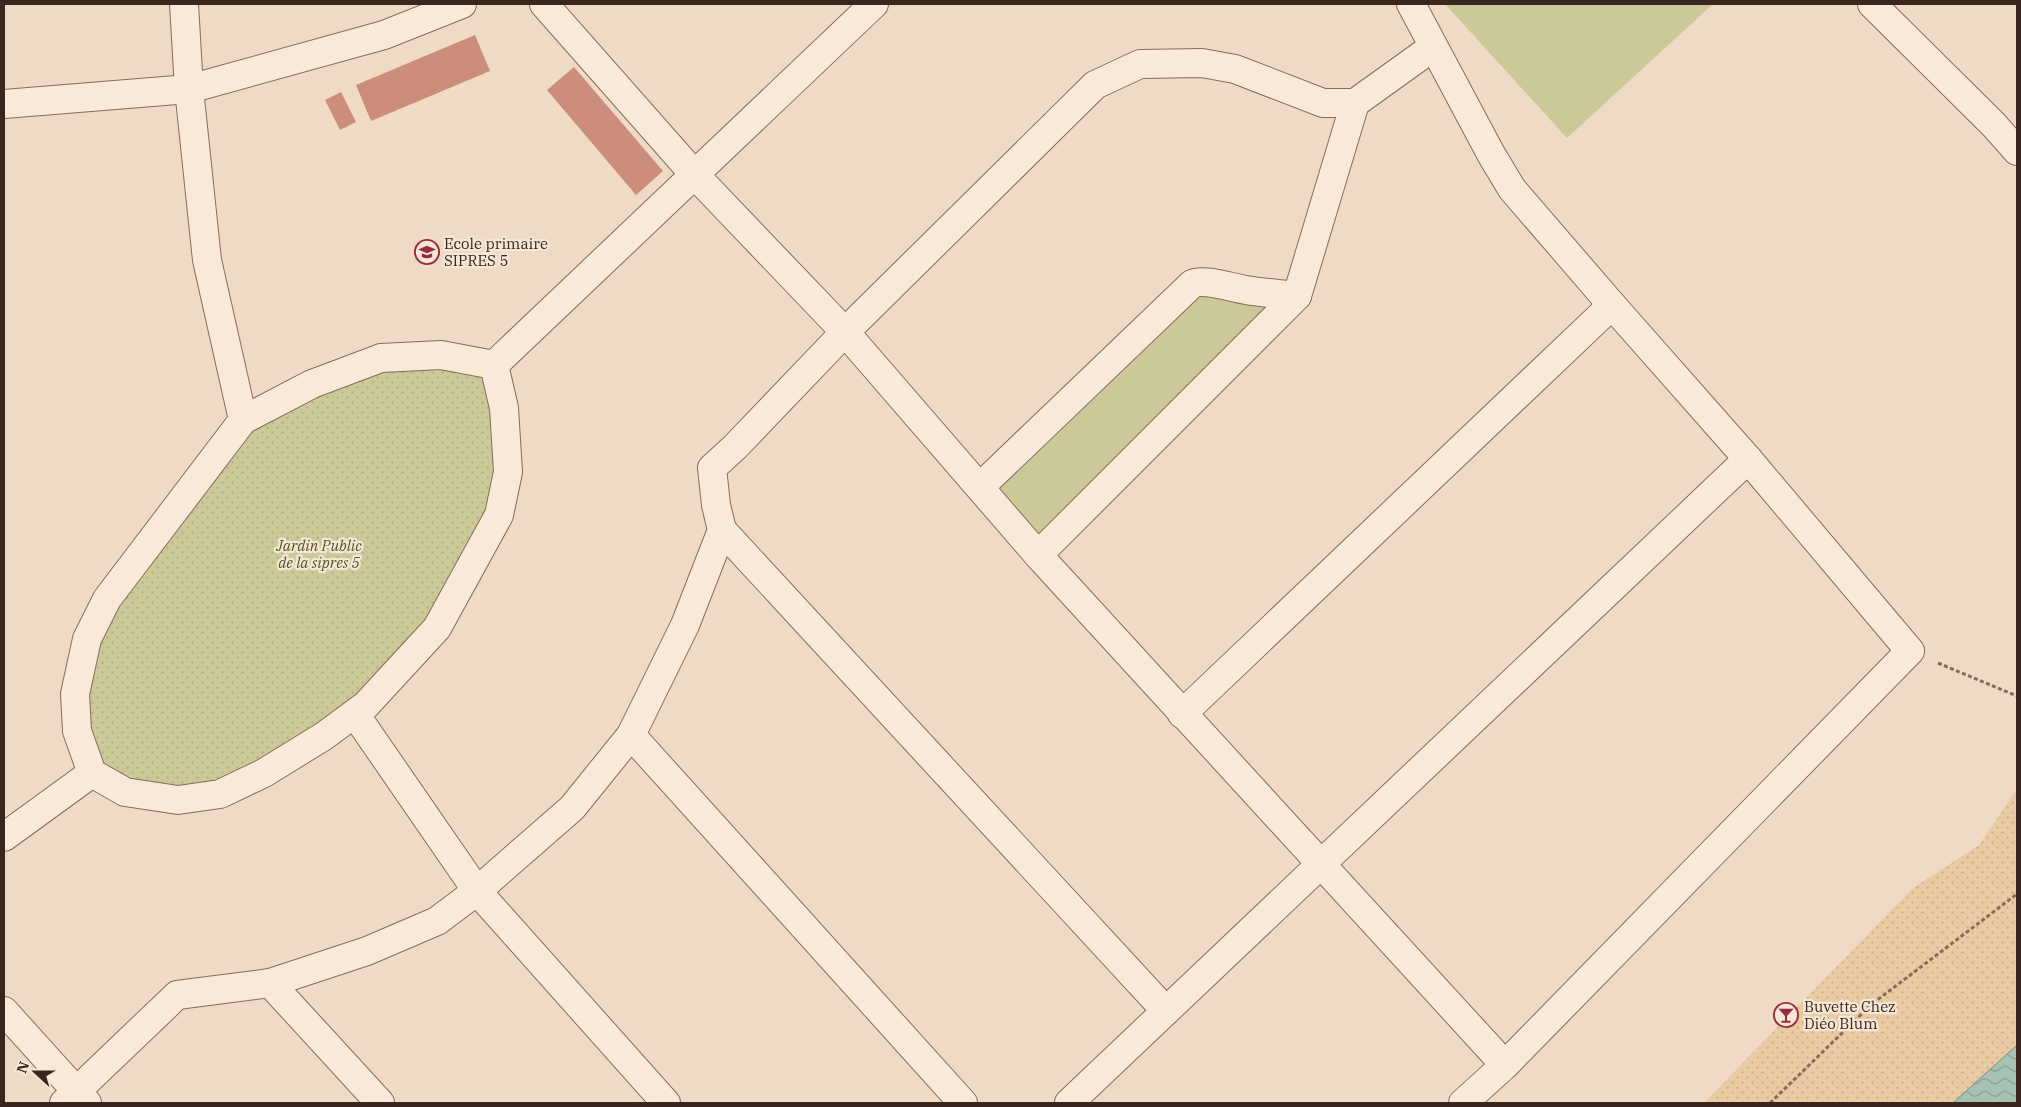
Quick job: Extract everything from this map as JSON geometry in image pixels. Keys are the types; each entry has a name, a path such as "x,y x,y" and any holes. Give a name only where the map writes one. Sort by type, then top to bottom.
{"street":[{"path":"184,4 189,89 207,260 243,420"},
{"path":"4,104 189,89 384,35 462,4"},
{"path":"544,4 694,174 845,332 1038,555 1182,714 1505,1065"},
{"path":"494,365 874,4"},
{"path":"1411,4 1491,154 1512,189 1748,459 1910,652 1505,1065 1464,1103"},
{"path":"1872,4 1994,125 2017,151"},
{"path":"1166,1011 722,530 716,506 712,468 735,447 845,332 1095,85 1140,64 1218,64 1316,101 1333,104 1355,103 1433,47"},
{"path":"1038,555 1297,296 1355,103"},
{"path":"980,487 1192,284 1196,282 1219,284 1247,290 1297,296"},
{"path":"1182,714 1612,305"},
{"path":"441,355 494,365 504,408 508,472 499,515 437,628 382,688 355,714 324,736 264,773 220,794 178,800 125,792 92,773 78,731 75,694 87,639 107,599 243,420 312,384 381,358 441,355"},
{"path":"1069,1103 1748,459"},
{"path":"4,1011 76,1099 177,995 270,984 367,952 437,921 477,891 572,808 631,735 685,625 722,530"},
{"path":"355,714 477,891 666,1103"},
{"path":"631,735 963,1103"},
{"path":"4,838 92,773"},
{"path":"270,984 380,1103"}],"path":[{"path":"1910,652 2017,696"},
{"path":"1770,1103 1872,1004 2017,894"}],"green space":[{"path":"1445,4 1713,4 1567,138"},
{"path":"1194,285 1297,304 1044,549 982,486"},
{"name":"Jardin Public de la sipres 5","path":"382,361 492,374 500,471 443,628 268,776 163,795 93,770 77,690 104,595 243,423"}],"sand":[{"path":"2017,789 2017,1045 1953,1103 1704,1103 1913,888 1979,845"}],"water":[{"path":"2017,1045 2017,1103 1953,1103"}],"building":[{"path":"475,35 490,71 371,121 356,85"},
{"path":"574,67 663,171 636,195 547,90"},
{"path":"341,92 356,122 340,130 325,100"}],"place":[{"name":"Ecole primaire SIPRES 5","path":"427,252"},
{"name":"Buvette Chez Diéo Blum","path":"1786,1015"}]}
